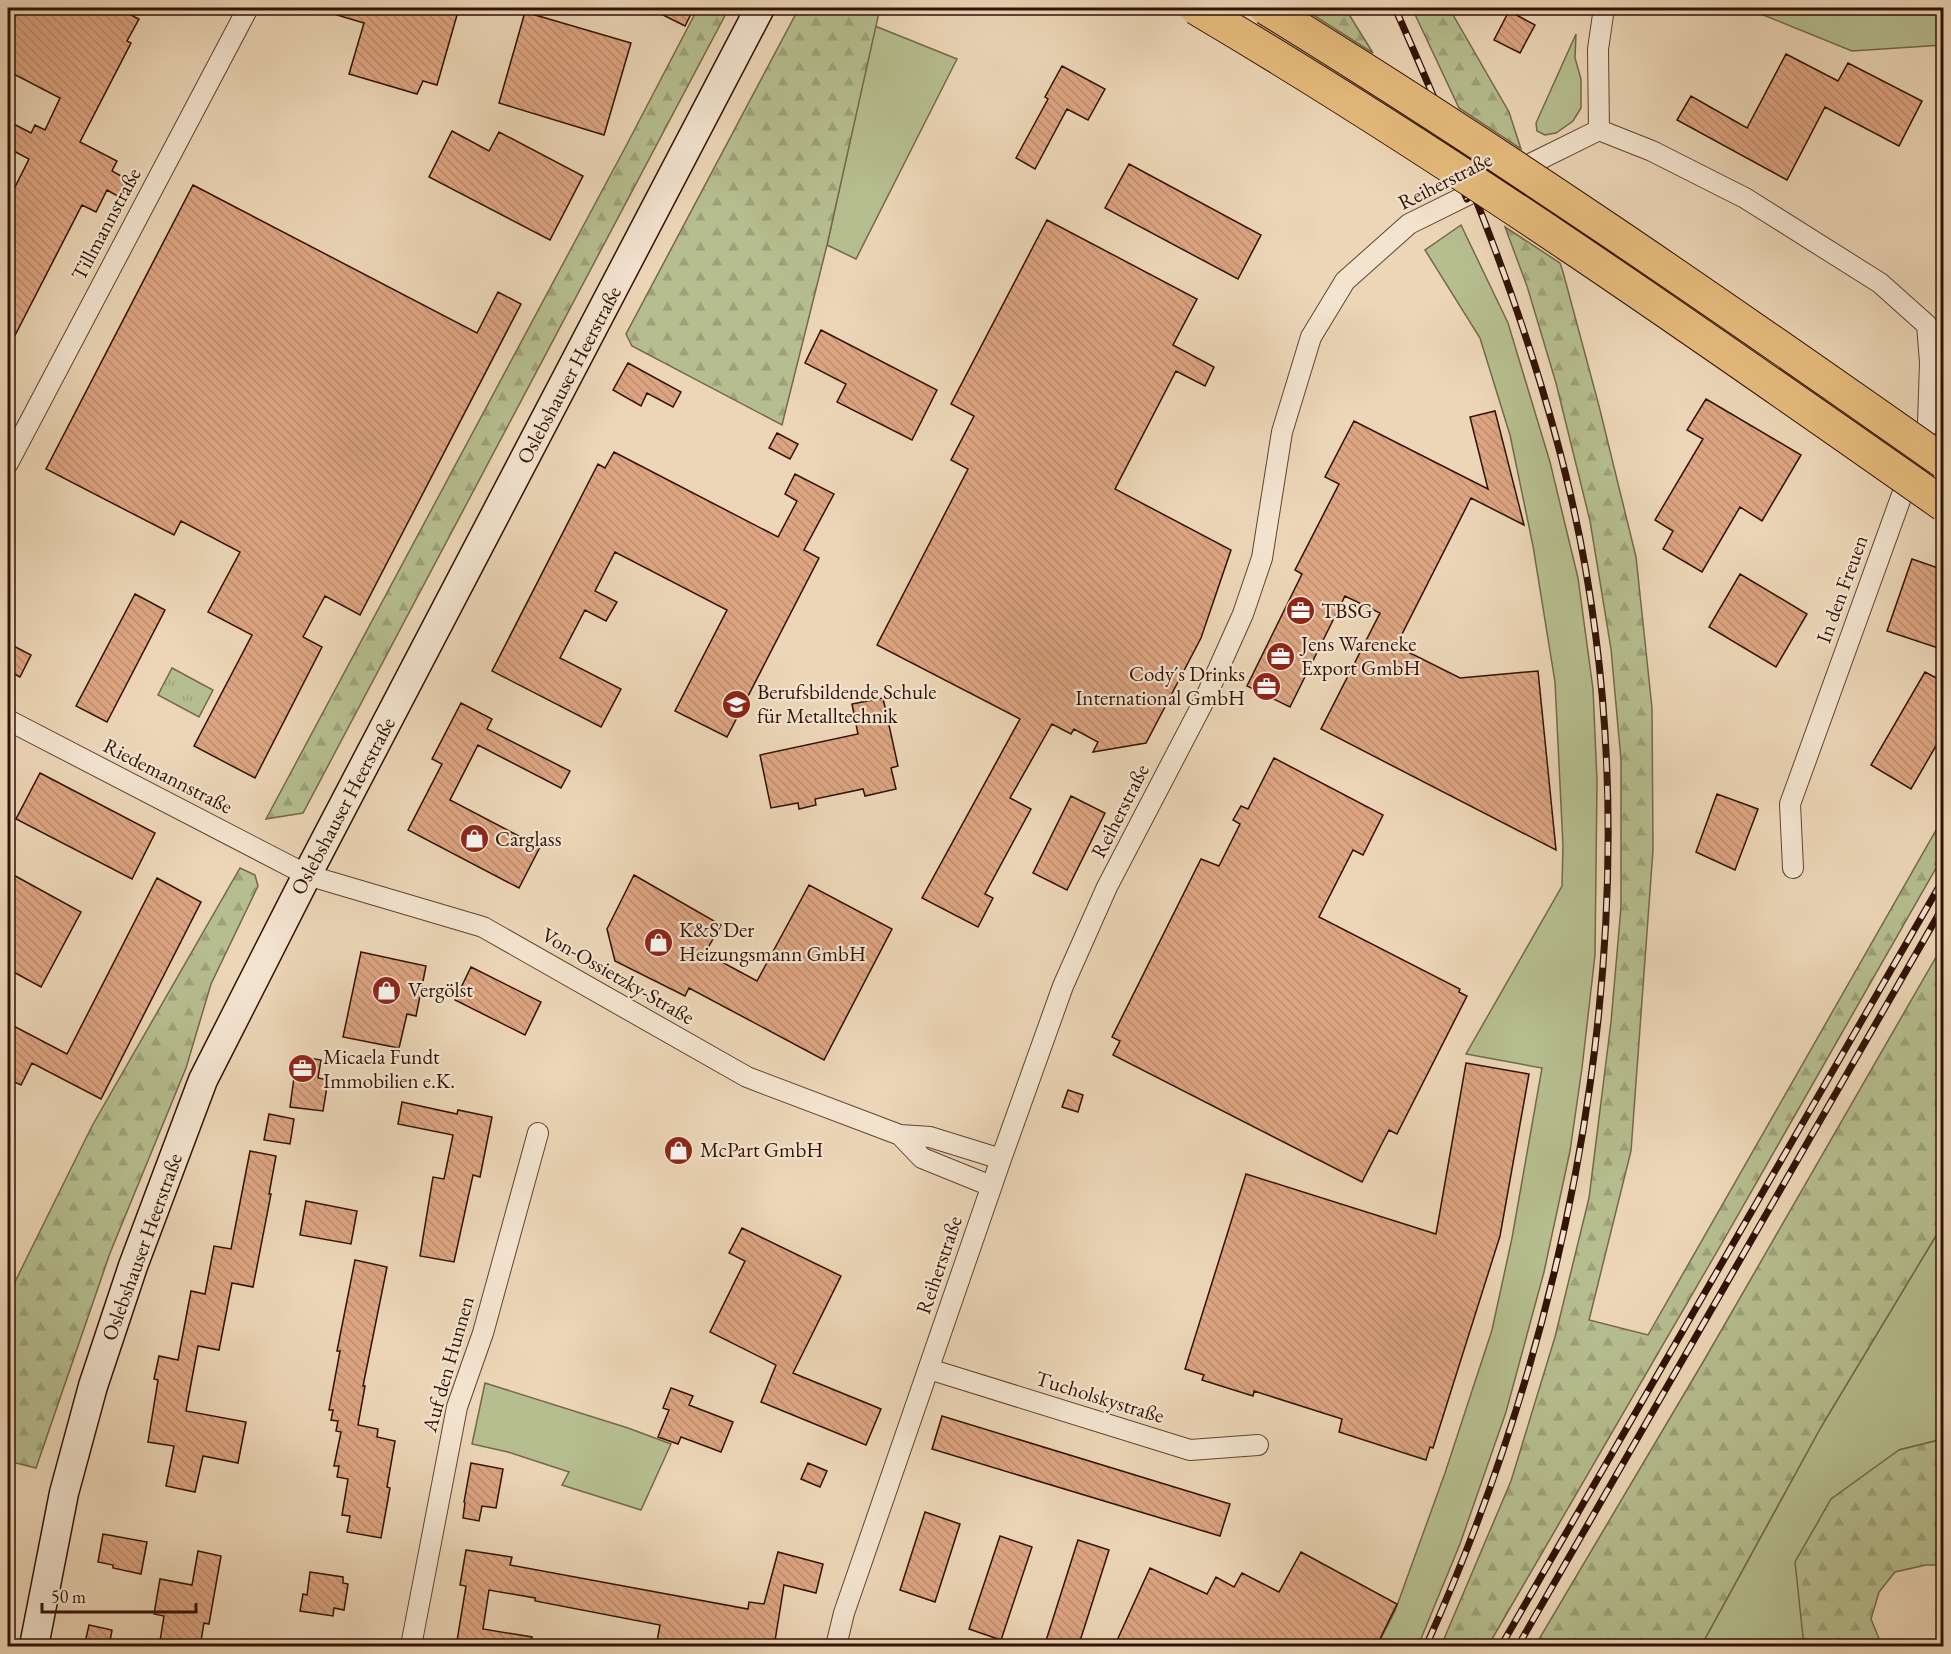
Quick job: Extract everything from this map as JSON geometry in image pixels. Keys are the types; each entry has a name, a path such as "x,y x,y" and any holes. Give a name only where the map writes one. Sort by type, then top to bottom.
{"highway":[{"path":"1196,8 1296,67 1462,175 1635,291 1944,505"},
{"path":"1266,8 1475,141 1944,462"}],"main road":[{"name":"Oslebshauser Heerstraße","path":"34,1647 64,1493 93,1386 202,1080 760,8"}],"street":[{"name":"Tillmannstraße","path":"8,463 248,8"},
{"path":"1599,130 1598,49 1604,8"},
{"name":"In den Freuen","path":"1599,130 1652,151 1745,198 1880,283 1935,323 1930,362 1928,423 1790,804 1793,868"},
{"name":"Reiherstraße","path":"836,1647 844,1613 991,1186 1067,976 1107,887 1205,699 1243,614 1262,558 1282,432 1311,337 1345,281 1409,225 1599,130"},
{"name":"Riedemannstraße","path":"8,720 307,875"},
{"name":"Von-Ossietzky-Straße","path":"307,875 483,927 747,1077 900,1135 930,1137 1001,1159"},
{"name":"Auf den Hunnen","path":"411,1647 457,1407 483,1333 538,1133"},
{"name":"Von-Ossietzky-Straße","path":"900,1135 922,1158 991,1186"},
{"name":"Tucholskystraße","path":"929,1369 1190,1450 1258,1445"}],"green space":[{"path":"698,8 729,8 303,813 266,819 626,146"},
{"path":"799,8 880,8 827,245 782,425 632,346 626,334"},
{"path":"1302,8 1345,8 1373,53"},
{"path":"1412,8 1449,8 1509,112 1521,149 1459,108"},
{"path":"1746,8 1943,8 1943,45 1852,51"},
{"path":"875,26 957,59 856,259 827,245"},
{"path":"1576,34 1575,58 1581,79 1581,108 1573,121 1556,133 1545,135 1537,131 1536,123"},
{"path":"1461,225 1508,323 1550,462 1578,578 1593,689 1597,781 1595,955 1570,1151 1544,1272 1506,1412 1460,1544 1418,1646 1377,1646 1395,1611 1445,1473 1492,1330 1512,1238 1542,1068 1466,1054 1562,886 1563,846 1555,682 1533,546 1510,435 1480,338 1425,250"},
{"path":"1505,227 1560,263 1563,272 1636,557 1652,708 1653,850 1631,1151 1589,1320 1648,1335 1943,818 1944,854 1488,1646 1441,1646 1511,1481 1555,1337 1589,1198 1611,1022 1621,907 1621,760 1611,649 1590,521 1556,383 1527,286"},
{"path":"172,668 213,690 199,717 158,695"},
{"path":"240,868 255,875 258,886 211,984 186,1068 110,1253 36,1468 8,1461 8,1296 92,1126"},
{"path":"1943,945 1943,1224 1821,1427 1701,1646 1535,1646 1706,1357"},
{"path":"1943,1224 1943,1439 1899,1450 1803,1627 1804,1646 1701,1646 1821,1427"},
{"path":"485,1383 628,1428 671,1444 641,1510 562,1485 569,1472 508,1452 472,1444"},
{"path":"1943,1439 1943,1565 1926,1565 1895,1572 1879,1592 1871,1619 1882,1646 1804,1646 1795,1562 1831,1499 1899,1450"}],"building":[{"path":"8,8 117,8 139,19 127,41 131,43 80,142 117,161 112,171 130,181 121,198 107,190 96,212 82,205 8,349 8,201 29,159 8,148 8,121 31,133 35,125 45,130 60,98 8,71"},
{"path":"328,8 459,8 437,85 423,81 417,94 349,74 364,23 327,12"},
{"path":"649,8 694,8 685,26"},
{"path":"1509,11 1535,25 1520,53 1494,40"},
{"path":"525,12 631,43 604,135 499,103"},
{"path":"1786,54 1838,81 1848,63 1922,101 1899,146 1825,107 1787,180 1677,120 1691,96 1747,128"},
{"path":"1062,66 1105,89 1088,120 1067,109 1035,169 1016,158 1048,99 1045,97"},
{"path":"452,131 489,151 499,132 583,176 550,240 429,177"},
{"path":"1129,164 1261,235 1238,279 1105,208"},
{"path":"193,185 477,333 498,292 521,304 360,615 325,596 303,637 322,647 255,778 194,746 252,635 208,612 240,552 181,521 174,535 46,469"},
{"path":"1047,220 1197,299 1173,345 1214,367 1205,386 1176,371 1115,489 1231,550 1201,638 1146,743 1093,752 1098,742 1074,729 1071,734 1052,724 1010,798 1031,809 985,894 993,898 978,927 922,898 1020,719 877,645 968,469 951,460 974,416 951,404"},
{"path":"821,330 937,390 912,440 837,402 846,384 805,363"},
{"path":"628,363 681,392 673,407 647,393 641,406 613,390"},
{"path":"1706,399 1801,455 1762,521 1740,507 1702,572 1663,549 1673,531 1655,520 1703,439 1687,430"},
{"path":"1495,411 1524,525 1471,498 1396,646 1460,678 1538,671 1556,850 1321,729 1380,613 1345,596 1290,707 1247,686 1302,574 1295,570 1339,484 1325,477 1354,421 1488,489 1470,417"},
{"path":"777,433 798,444 790,459 769,448"},
{"path":"614,452 778,537 797,501 785,494 795,474 834,494 804,550 819,558 727,737 675,711 727,610 615,552 595,591 617,602 606,621 585,610 560,658 621,689 601,727 492,671 598,464 605,468"},
{"path":"1912,559 1944,570 1944,650 1887,631"},
{"path":"1740,574 1807,614 1776,667 1709,627"},
{"path":"135,594 165,610 107,722 76,706"},
{"path":"8,643 31,655 20,677 8,671"},
{"path":"1925,672 1944,682 1944,732 1911,789 1871,765"},
{"path":"883,698 898,766 891,768 896,789 865,796 863,789 815,799 816,805 799,809 798,803 771,808 760,755 858,734 852,704"},
{"path":"461,703 492,719 487,729 570,771 561,788 478,745 450,800 540,847 519,888 408,830 442,764 432,759"},
{"path":"1274,758 1383,815 1363,855 1353,850 1319,917 1460,989 1459,992 1467,996 1397,1134 1389,1130 1362,1182 1113,1055 1120,1041 1112,1037 1201,859 1219,866 1240,824 1233,820 1241,806 1248,809"},
{"path":"40,773 155,833 132,879 16,819"},
{"path":"1717,794 1758,809 1735,870 1696,852"},
{"path":"1071,796 1105,813 1067,890 1033,873"},
{"path":"8,872 81,912 41,987 8,969"},
{"path":"634,875 721,925 705,953 757,981 809,885 892,929 824,1060 689,988 685,996 615,961 607,929"},
{"path":"157,878 201,902 101,1099 32,1063 21,1085 8,1079 8,1023 67,1054"},
{"name":"Vergölst","path":"361,952 426,966 416,1016 407,1014 399,1048 343,1037"},
{"path":"471,967 541,1002 525,1035 455,1000"},
{"path":"297,1056 321,1060 318,1078 328,1080 323,1111 290,1107"},
{"path":"1466,1063 1529,1074 1500,1236 1433,1448 1430,1447 1426,1460 1339,1432 1342,1419 1254,1391 1253,1396 1202,1380 1204,1375 1185,1369 1246,1174 1436,1234"},
{"path":"1068,1090 1083,1095 1078,1112 1062,1107"},
{"path":"402,1102 457,1114 458,1110 492,1117 480,1177 473,1175 454,1262 420,1256 433,1177 444,1179 453,1135 398,1124"},
{"path":"269,1114 294,1119 290,1144 264,1140"},
{"path":"250,1151 276,1156 253,1287 232,1283 219,1350 198,1346 186,1411 246,1422 238,1463 203,1456 195,1492 166,1486 174,1446 148,1442 158,1380 154,1379 159,1356 178,1360 191,1291 205,1294 214,1246 231,1249"},
{"path":"306,1201 357,1211 351,1244 300,1235"},
{"path":"742,1228 841,1276 793,1373 881,1409 866,1445 761,1402 776,1365 710,1332 745,1261 729,1253"},
{"path":"355,1260 387,1267 363,1386 365,1386 358,1425 378,1429 377,1437 395,1441 381,1538 347,1532 350,1516 342,1515 348,1479 337,1477 339,1466 334,1466 341,1432 336,1431 338,1421 331,1420 333,1410 329,1410 340,1351 337,1351"},
{"path":"671,1388 693,1396 689,1405 733,1422 721,1452 681,1437 678,1444 658,1437 669,1410 663,1408"},
{"path":"942,1416 1230,1504 1220,1536 932,1449"},
{"path":"471,1463 503,1469 496,1508 482,1506 479,1521 463,1518"},
{"path":"808,1463 827,1471 820,1487 801,1479"},
{"path":"925,1512 960,1524 935,1602 900,1590"},
{"path":"103,1534 147,1542 141,1574 98,1562"},
{"path":"1000,1536 1032,1547 1001,1640 969,1629"},
{"path":"1078,1540 1109,1550 1089,1613 1078,1647 1044,1647"},
{"path":"466,1550 512,1557 510,1565 748,1609 749,1602 764,1604 778,1552 823,1564 816,1593 784,1585 774,1647 656,1647 660,1625 489,1590 483,1629 532,1637 531,1647 456,1647 466,1586 460,1585"},
{"path":"198,1551 221,1556 209,1624 204,1623 200,1647 159,1647 164,1616 154,1614 160,1579 192,1585"},
{"path":"1301,1552 1397,1604 1376,1647 1114,1647 1150,1568 1207,1594 1216,1577 1234,1587 1242,1573 1279,1592"},
{"path":"310,1572 343,1577 343,1583 348,1584 344,1610 334,1608 333,1616 300,1611 303,1594 307,1595"},
{"path":"89,1625 112,1630 109,1647 84,1647"}],"railway":[{"path":"1395,8 1447,127 1495,248 1517,310 1555,434 1571,497 1596,641 1607,787 1605,935 1590,1082 1564,1229 1528,1372 1481,1512 1426,1646"},
{"path":"1443,147 1467,199"},
{"path":"1501,1646 1944,878"},
{"path":"1518,1646 1944,905"}],"place":[{"name":"TBSG","path":"1300,611"},
{"name":"Jens Wareneke Export GmbH","path":"1280,656"},
{"name":"Cody´s Drinks International GmbH","path":"1266,686"},
{"name":"Berufsbildende Schule für Metalltechnik","path":"736,704"},
{"name":"Carglass","path":"474,839"},
{"name":"K&S Der Heizungsmann GmbH","path":"658,942"},
{"name":"Vergölst","path":"387,990"},
{"name":"Micaela Fundt Immobilien e.K.","path":"302,1069"},
{"name":"McPart GmbH","path":"679,1150"}]}
